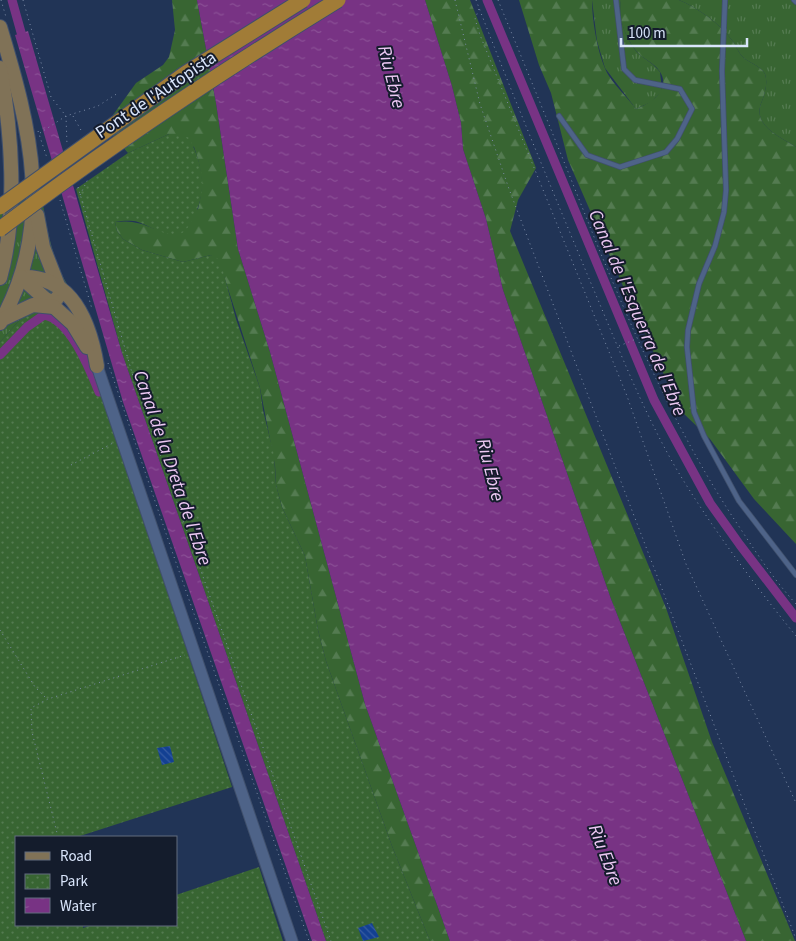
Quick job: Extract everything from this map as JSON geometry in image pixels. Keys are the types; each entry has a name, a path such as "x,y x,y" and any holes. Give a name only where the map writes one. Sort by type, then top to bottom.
{"highway":[{"name":"Pont de l'Autopista","path":"0,208 186,74 303,0"},
{"name":"Pont de l'Autopista","path":"0,229 170,106 338,0"}],"main road":[{"path":"3,23 26,123 34,194 43,247 61,293 58,300 52,302 44,299"},
{"path":"0,68 9,137 12,209 8,248 0,278"},
{"path":"1,322 21,277 31,225 34,194"},
{"path":"21,277 41,277 60,287 72,300 84,320 95,352 102,361"},
{"path":"21,277 73,324 102,361"},
{"path":"1,322 34,305 50,306 59,311"}],"street":[{"path":"102,361 123,439 292,941"}],"lane":[{"path":"559,116 587,155 620,167 666,152 687,122 692,109 680,89 635,80 624,69 616,0"},
{"path":"725,0 722,70 726,190 724,212 715,246 699,284 688,330 687,347 694,412 708,444 739,501 796,575"}],"path":[{"path":"1,0 3,23"},
{"path":"455,0 480,104 509,189 796,939"},
{"path":"476,0 522,119 643,405 676,468 714,528 755,586 796,636"},
{"path":"498,0 637,338 700,468 751,546 796,604"},
{"path":"479,9 475,19 480,35 627,396 686,564 796,803"},
{"path":"39,133 66,116 98,106 118,93"},
{"path":"37,125 48,161"},
{"path":"58,195 93,313"},
{"path":"109,295 136,383 331,941"},
{"path":"618,346 637,338"},
{"path":"102,361 144,473 309,941"},
{"path":"71,465 123,439"},
{"path":"0,630 35,687 48,699"},
{"path":"58,836 30,716 31,708 48,699 196,652"}],"green space":[{"path":"172,0 197,0 216,103 238,249 270,352 365,704 450,941 430,941 392,846 326,661 318,630 305,556 282,507 276,485 275,465 260,388 222,270 211,255 183,262 142,250 123,239 117,231 115,222 126,221 155,229 198,209 201,178 194,147 169,134 128,153 113,136 113,115 136,83 163,65 169,57 175,30"},
{"path":"425,0 470,0 536,168 518,200 510,231 666,608 712,742 795,941 746,941 611,599 503,290 486,219 463,149 461,123 452,86"},
{"path":"519,0 592,0 596,39 605,68 612,80 636,109 656,97 663,86 663,80 661,73 638,53 627,37 621,19 621,0 679,0 686,3 708,16 733,41 742,56 765,74 766,84 760,117 763,123 775,134 796,147 796,544 754,499 710,439 681,411 630,302 568,160 551,93 539,65"},
{"path":"592,0 621,0 622,22 630,43 639,54 653,64 660,72 662,91 651,102 636,109 605,68 597,41"},
{"path":"679,0 796,0 796,147 769,129 760,117 766,84 765,74 759,67 742,56 731,39 714,22 701,12"},
{"path":"169,134 180,134 189,138 198,158 202,178 201,198 191,222 184,232 177,234 166,233 132,221 115,222 117,231 123,239 142,250 183,262 211,255 220,260 236,319 260,388 263,410 274,455 276,485 282,507 305,556 318,630 326,661 392,846 430,941 326,941 122,353 76,189 128,153"},
{"path":"38,171 53,252 66,282 75,296 47,310 24,315 0,342 0,200"},
{"path":"47,310 77,339 96,375 232,787 80,836 15,836 15,926 83,926 83,928 89,926 178,926 178,894 259,867 283,941 0,941 0,342 24,315"}],"water":[{"name":"Riu Ebre","path":"197,0 425,0 452,86 461,123 463,149 486,219 503,290 611,599 746,941 450,941 365,704 270,352 238,249 216,103"},
{"path":"28,31 122,353 326,941 312,941 123,402 15,35"}],"building":[{"path":"170,746 174,762 162,765 157,748"},
{"path":"372,923 379,937 363,941 358,928"}],"waterway":[{"name":"Canal de la Dreta de l'Ebre","path":"12,0 24,43"},
{"name":"Canal de l'Esquerra de l'Ebre","path":"487,0 654,400 710,503 796,618"},
{"path":"0,355 27,327 44,315 53,319 70,335 78,347 99,392"}]}
